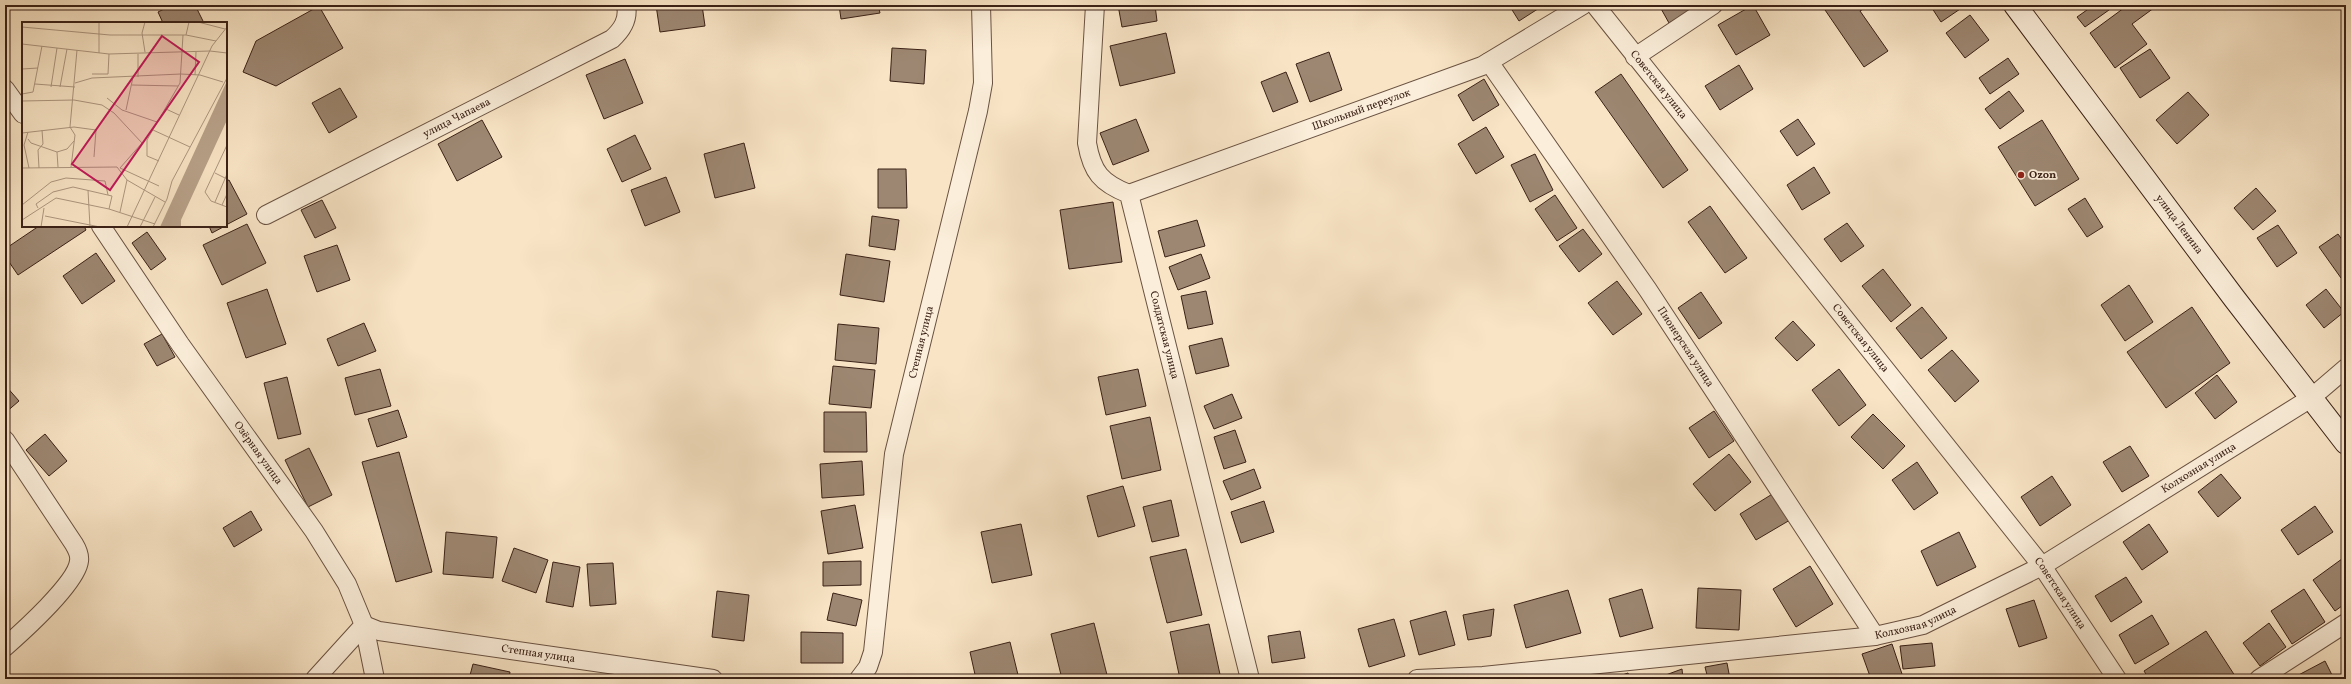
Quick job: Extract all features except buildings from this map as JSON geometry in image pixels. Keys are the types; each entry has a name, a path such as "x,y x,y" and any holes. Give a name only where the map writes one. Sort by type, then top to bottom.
{"main road":[{"name":"улица Ленина","path":"2014,5 2346,443"}],"street":[{"name":"улица Чапаева","path":"266,215 612,39 620,31 626,21 626,5"},
{"name":"Степная улица","path":"860,679 874,652 894,454 978,111 983,83 981,5"},
{"path":"1095,5 1087,143 1090,159 1099,177 1115,189 1129,194"},
{"name":"Школьный переулок","path":"1129,194 1489,62 1583,5"},
{"name":"Советская улица","path":"1595,5 2042,566 2117,679"},
{"path":"1636,57 1713,5"},
{"name":"Пионерская улица","path":"1489,62 1648,290 1875,636"},
{"path":"5,89 22,113"},
{"name":"Солдатская улица","path":"1129,194 1250,679"},
{"name":"Озёрная улица","path":"101,227 180,344 314,531 347,584 364,626 375,679"},
{"name":"Колхозная улица","path":"1418,679 1483,678 1875,636 1923,625 2042,566 2311,398 2346,368"},
{"path":"5,440 74,544 80,560 75,574 30,625 5,647"},
{"path":"2259,679 2346,622"},
{"name":"Степная улица","path":"364,626 379,631 713,679"},
{"path":"315,679 364,626"}],"place":[{"name":"Ozon","path":"2021,175"}]}
